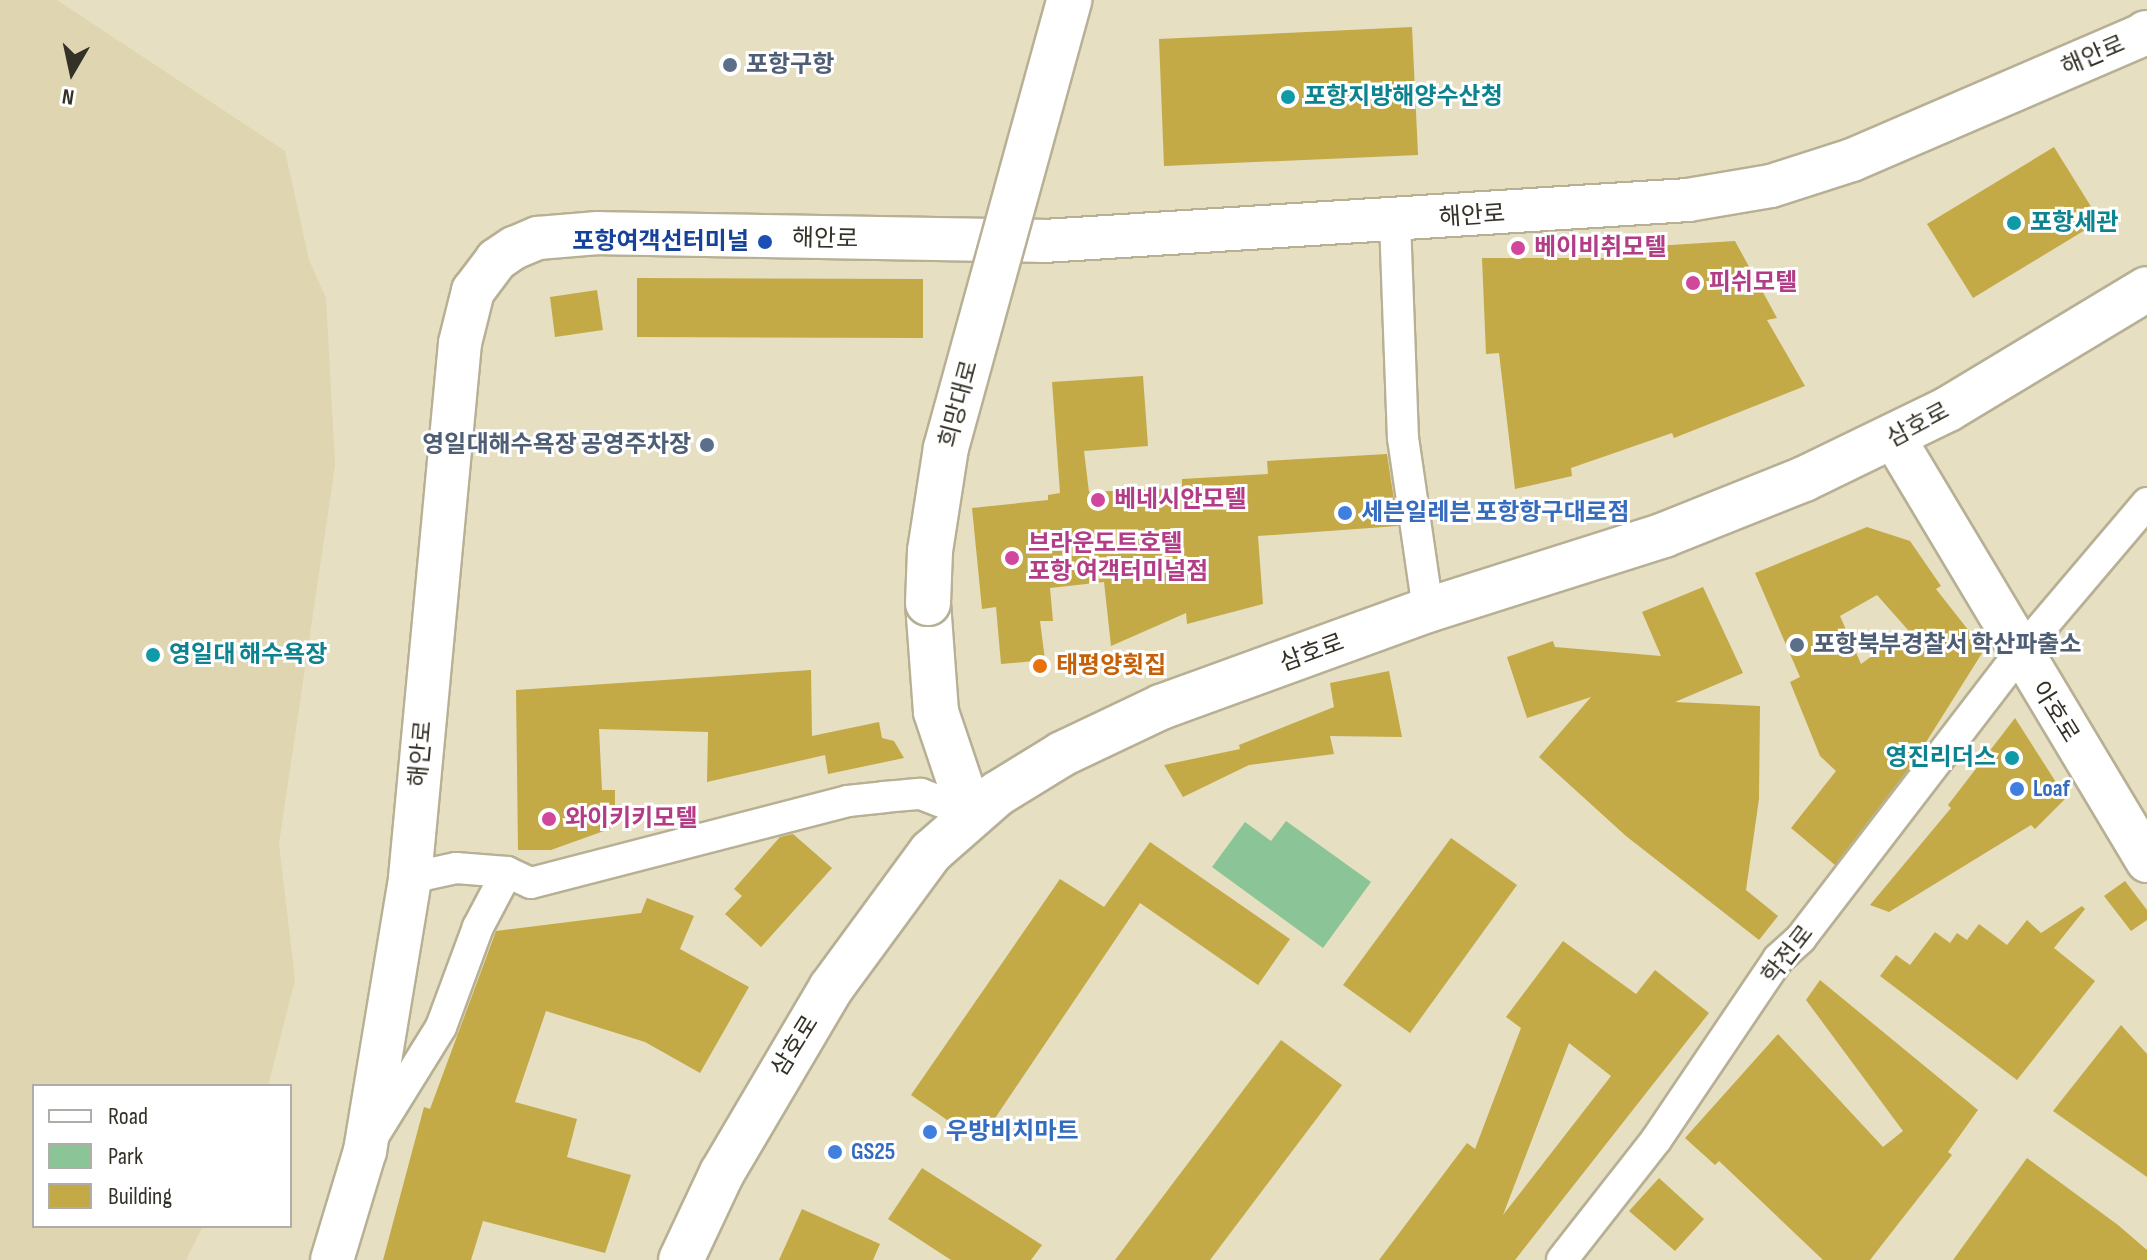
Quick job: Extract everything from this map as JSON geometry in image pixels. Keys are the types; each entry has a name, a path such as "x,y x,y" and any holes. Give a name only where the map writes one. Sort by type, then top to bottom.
{"main road":[{"name":"희망대로","path":"970,813 936,712 928,603 931,539 946,448 1069,0"},
{"name":"삼호로","path":"681,1260 722,1173 787,1056 892,899 970,813 1027,774 1106,731 1428,610 1664,535 1894,438 2022,367 2147,289"}],"street":[{"name":"해안로","path":"332,1260 365,1151 410,878 460,343 473,291 496,260 514,248 566,234 1044,241 1688,200 1771,186 1852,160 2147,33"},
{"path":"1395,221 1403,438 1428,610"},
{"name":"아호로","path":"1894,438 2019,654 2147,861"},
{"name":"학전로","path":"1562,1260 1656,1140 1778,959 1801,938 2019,654 2147,503"},
{"path":"410,878 456,868 507,872 531,883 848,801 921,794 970,813"},
{"path":"365,1151 441,1027 478,927 507,872"}],"green space":[{"path":"1286,821 1371,882 1323,948 1212,867 1245,822 1271,841"}],"sand":[{"name":"영일대 해수욕장","path":"0,0 57,0 285,151 309,260 326,298 335,465 279,844 295,980 269,1084 32,1084 32,1228 202,1228 186,1260 0,1260"}],"building":[{"name":"포항지방해양수산청","path":"1412,27 1418,155 1164,166 1159,39"},
{"name":"포항세관","path":"2054,147 2100,221 1973,298 1927,224"},
{"path":"1735,241 1777,318 1767,320 1805,386 1674,438 1672,433 1571,468 1572,476 1515,489 1499,353 1486,354 1482,258 1624,258 1622,248"},
{"path":"637,278 923,279 923,338 637,337"},
{"path":"597,290 603,330 555,337 550,297"},
{"path":"1143,376 1148,446 1084,451 1089,492 1182,488 1182,479 1268,474 1267,461 1387,454 1398,526 1258,536 1263,604 1187,624 1186,613 1111,646 1104,582 1050,588 1053,621 1040,621 1045,660 1001,664 996,607 982,609 972,508 1048,500 1048,495 1060,493 1052,382"},
{"path":"1867,527 1910,541 1941,586 1936,589 1984,650 1913,763 1835,865 1791,828 1836,771 1820,756 1790,682 1800,677 1755,573","holes":["1877,595 1908,630 1861,664 1840,616"]},
{"path":"1703,587 1743,673 1675,702 1760,706 1759,799 1746,890 1778,916 1759,940 1626,836 1539,757 1591,697 1527,718 1507,657 1553,641 1555,647 1661,656 1642,612"},
{"path":"811,670 812,736 879,722 882,738 894,741 904,758 828,774 825,755 707,782 708,732 599,729 602,790 615,790 615,827 551,850 518,850 516,690"},
{"path":"1389,671 1402,737 1330,736 1334,754 1249,765 1183,797 1164,765 1240,749 1239,745 1334,707 1330,683"},
{"name":"영진리더스","path":"2015,718 2066,798 2035,829 2031,825 1889,912 1870,905 1951,808 1948,805"},
{"path":"793,834 832,868 761,947 725,914 742,896 734,889 780,837"},
{"path":"1451,838 1517,885 1410,1033 1343,985"},
{"path":"1150,842 1290,939 1258,985 1140,903 979,1142 911,1095 1060,879 1104,907"},
{"path":"2125,881 2147,910 2147,920 2131,931 2104,896"},
{"path":"647,898 694,916 680,949 749,987 700,1073 645,1042 546,1011 515,1102 577,1119 567,1157 631,1175 605,1253 483,1221 471,1260 383,1260 424,1107 430,1109 496,931 641,913"},
{"path":"2082,906 2085,909 2054,948 2095,981 2017,1080 1880,976 1896,955 1910,965 1935,932 1950,943 1957,933 1967,940 1979,924 2007,945 2027,920 2041,933"},
{"path":"1563,941 1636,994 1655,970 1709,1013 1515,1260 1379,1260 1467,1143 1475,1149 1521,1028 1506,1017","holes":["1569,1043 1611,1076 1503,1215"]},
{"path":"1820,980 1978,1110 1948,1152 1952,1155 1870,1260 1823,1260 1719,1161 1715,1165 1685,1138 1778,1034 1883,1147 1903,1131 1806,1000"},
{"path":"2121,1025 2147,1054 2147,1177 2053,1111"},
{"path":"1281,1040 1342,1085 1210,1260 1115,1260"},
{"path":"2027,1158 2118,1225 2147,1250 2147,1260 1953,1260"},
{"path":"922,1168 1042,1245 1031,1260 951,1260 888,1219"},
{"path":"1659,1178 1704,1219 1675,1251 1629,1211"},
{"path":"802,1209 880,1244 873,1260 779,1260"}],"place":[{"name":"포항구항","path":"730,65"},
{"name":"포항지방해양수산청","path":"1288,97"},
{"name":"포항세관","path":"2014,223"},
{"name":"포항여객선터미널","path":"765,242"},
{"name":"베이비취모텔","path":"1518,248"},
{"name":"피쉬모텔","path":"1693,283"},
{"name":"영일대해수욕장 공영주차장","path":"707,445"},
{"name":"베네시안모텔","path":"1098,500"},
{"name":"세븐일레븐 포항항구대로점","path":"1345,513"},
{"name":"브라운도트호텔 포항 여객터미널점","path":"1012,558"},
{"name":"포항북부경찰서 학산파출소","path":"1797,645"},
{"name":"영일대 해수욕장","path":"153,655"},
{"name":"태평양횟집","path":"1040,666"},
{"name":"영진리더스","path":"2012,758"},
{"name":"Loaf","path":"2017,789"},
{"name":"와이키키모텔","path":"549,819"},
{"name":"우방비치마트","path":"930,1132"},
{"name":"GS25","path":"835,1152"}]}
